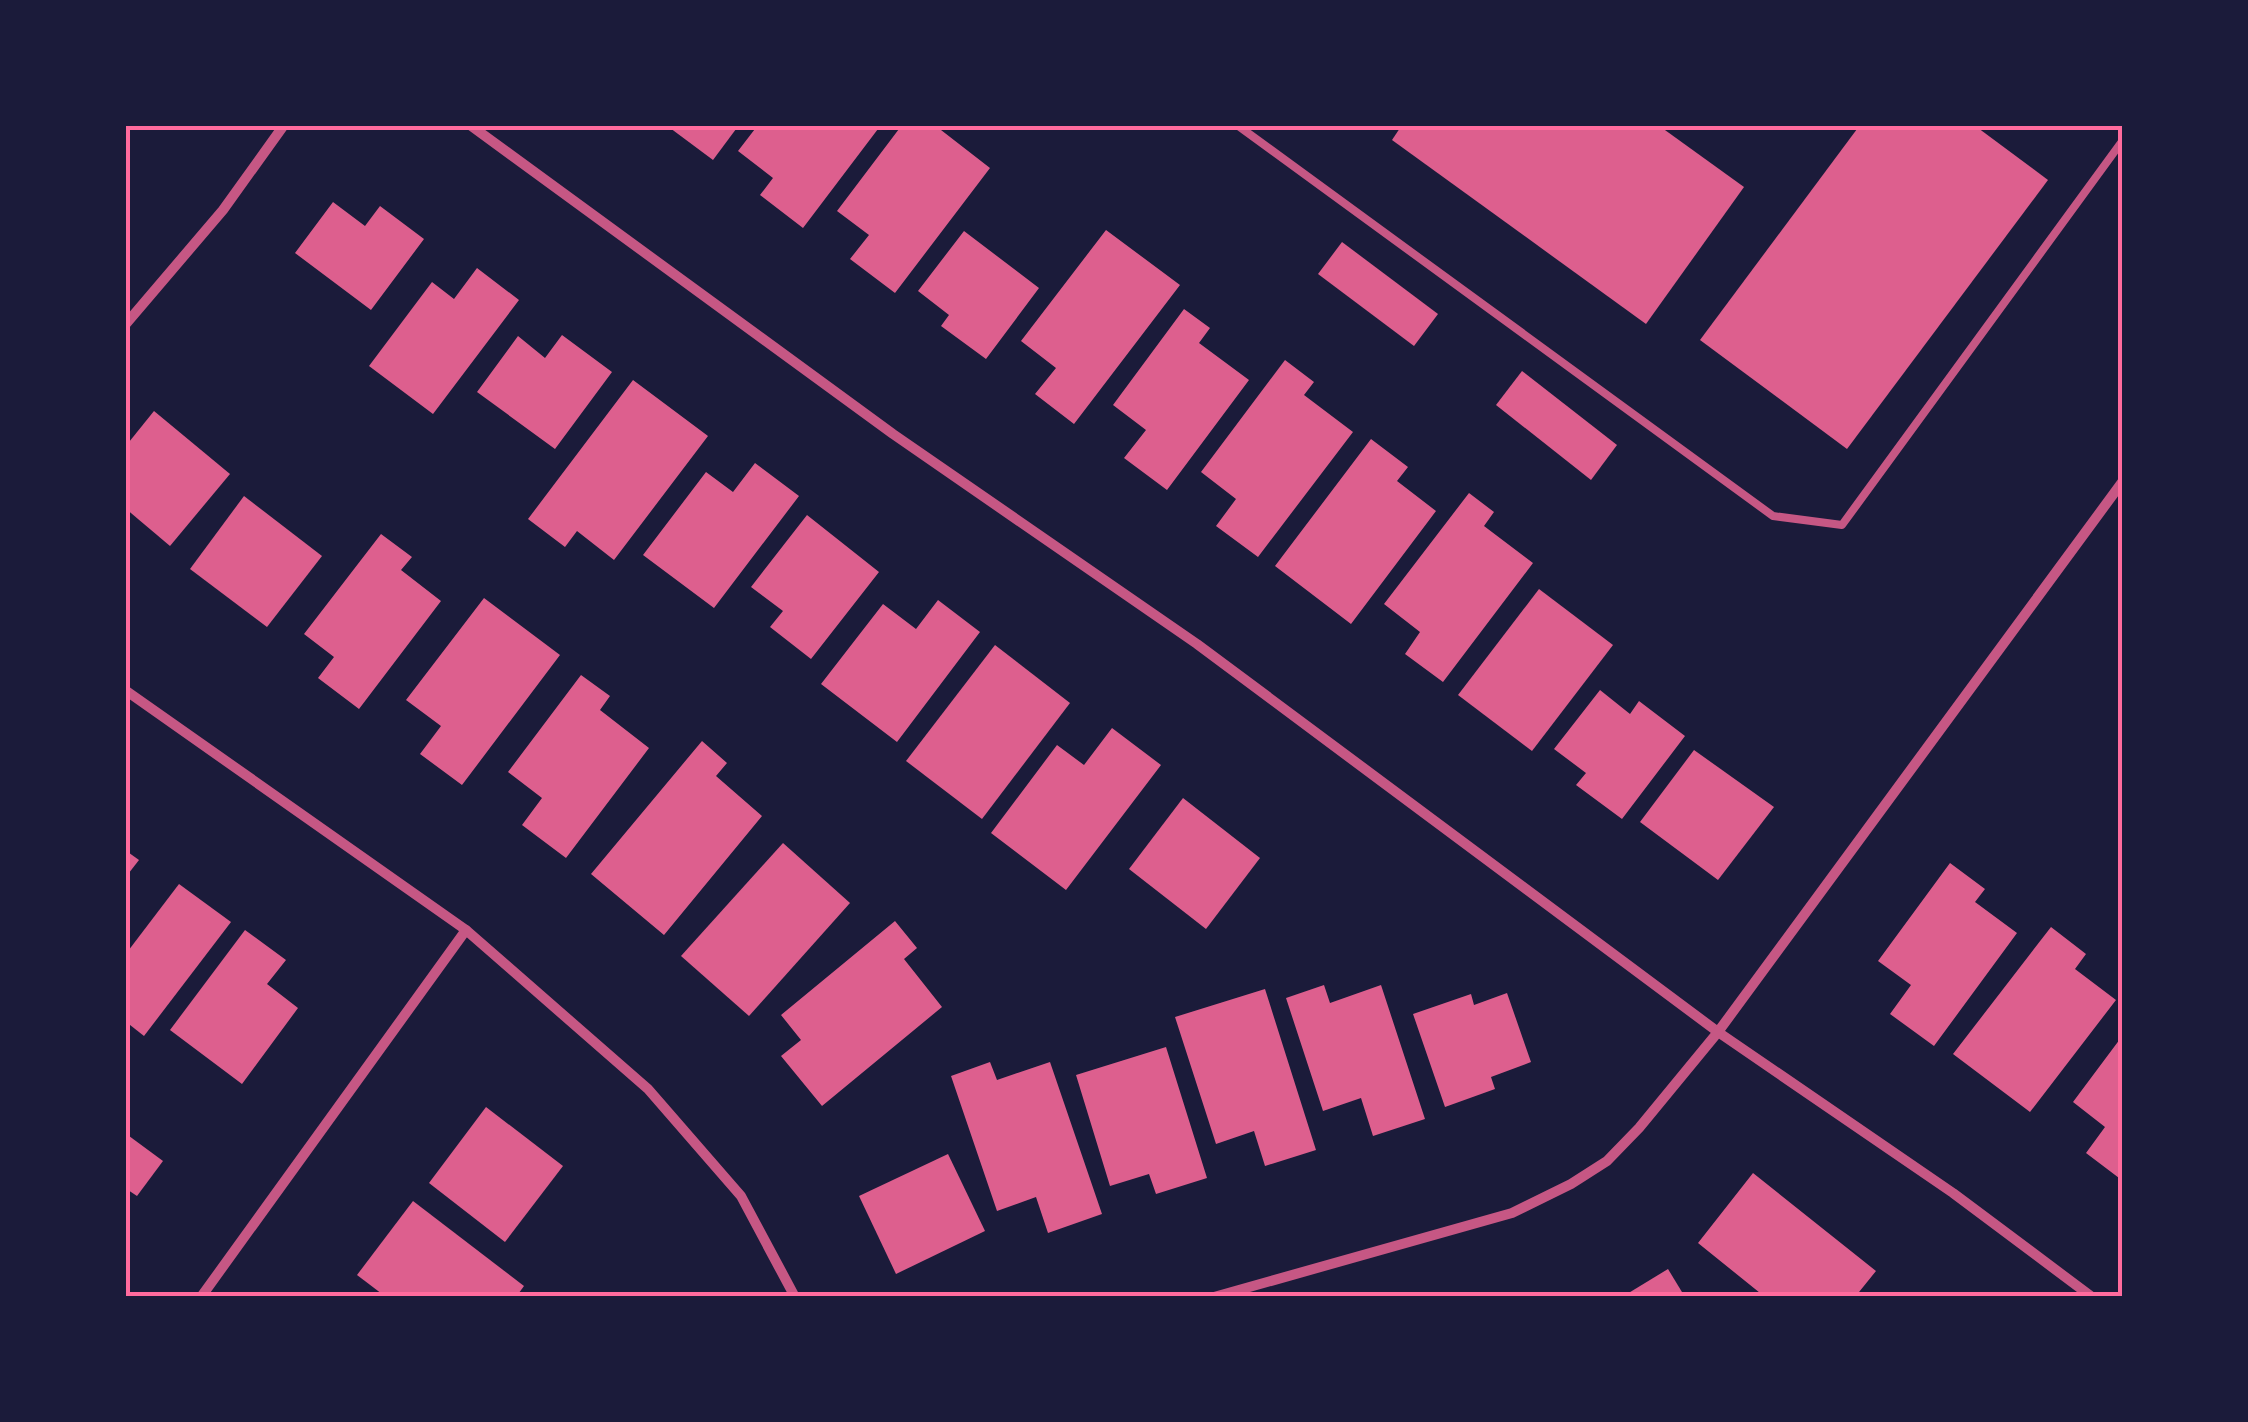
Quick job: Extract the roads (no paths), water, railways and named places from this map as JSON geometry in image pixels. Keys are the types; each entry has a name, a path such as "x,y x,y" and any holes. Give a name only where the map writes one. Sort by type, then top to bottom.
{"street":[{"path":"125,325 224,210 284,125"},
{"path":"470,125 894,434 1196,644 1718,1032 1953,1193 2092,1297"},
{"path":"1214,1297 1512,1213 1572,1184 1606,1161 1639,1128 1718,1032 2123,482"},
{"path":"125,690 466,930 648,1088 740,1196 796,1297"},
{"path":"202,1297 466,930"}],"lane":[{"path":"1237,125 1772,516 1842,525 2123,140"}]}
